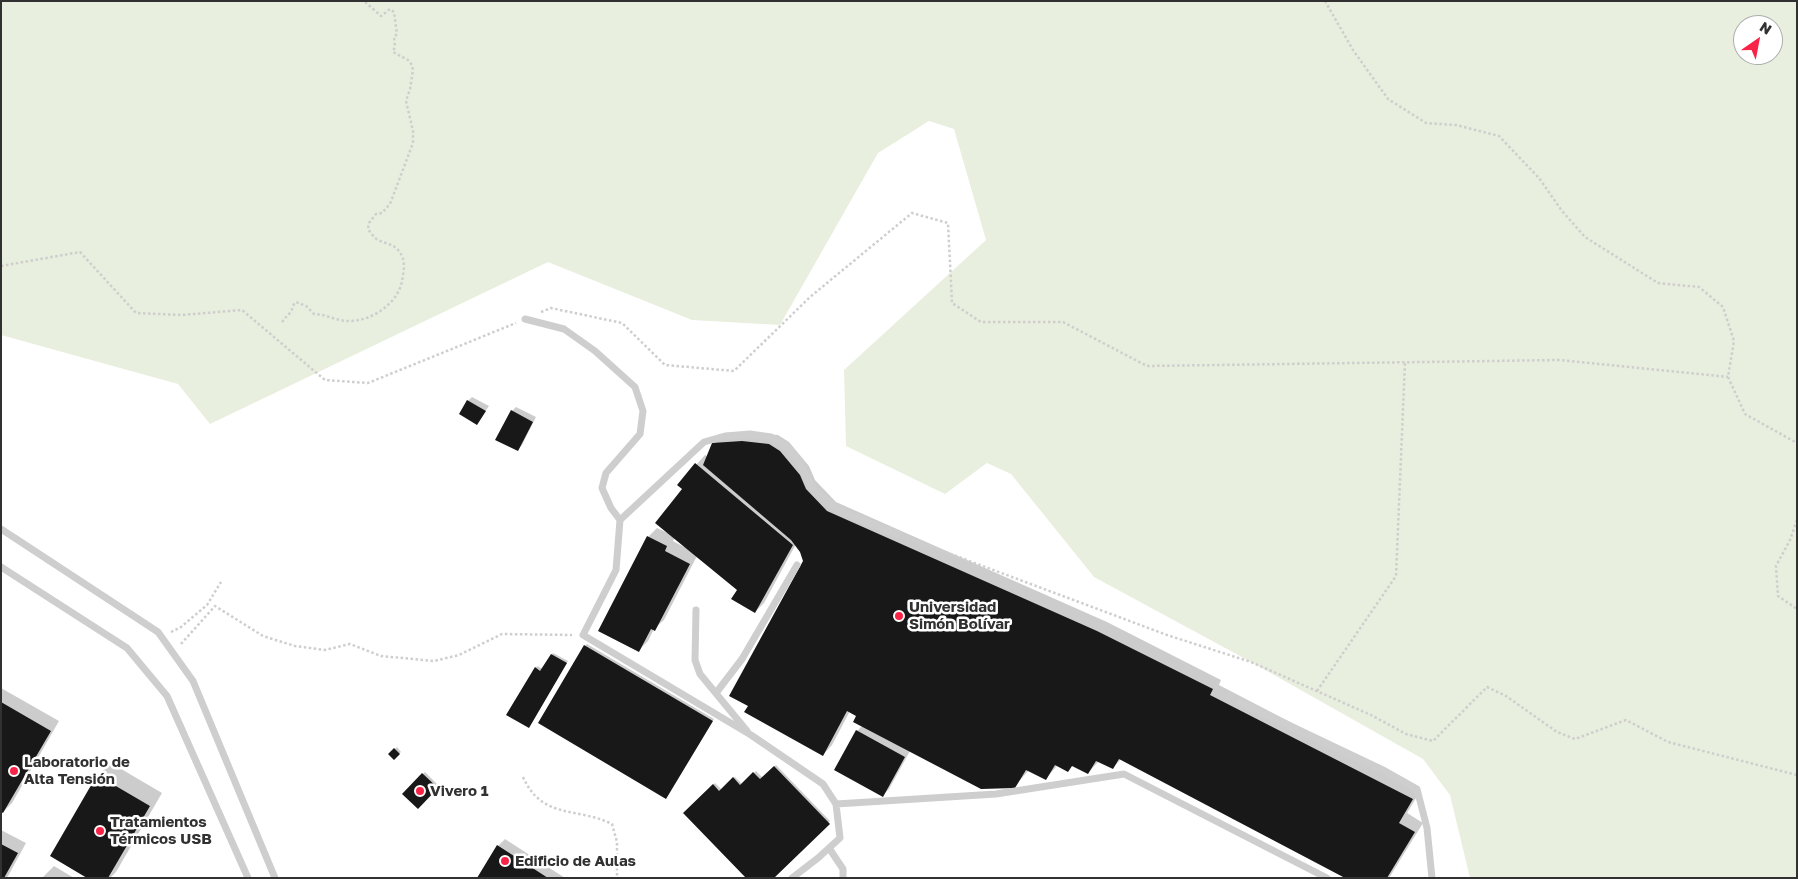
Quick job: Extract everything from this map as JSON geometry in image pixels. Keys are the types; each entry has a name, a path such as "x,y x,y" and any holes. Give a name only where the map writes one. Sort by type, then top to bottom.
{"lane":[{"path":"524,319 564,329 595,351 636,387 643,411 640,434 606,473 602,488 611,508 620,520 616,570 583,635 751,735 823,784 836,804 840,838 792,878"},
{"path":"620,520 704,442 725,436 750,434 771,437 790,449 802,467 813,490 838,510 897,534"},
{"path":"1,528 158,632 193,681 275,878"},
{"path":"716,693 742,659 797,565"},
{"path":"1,567 127,648 167,696 248,878"},
{"path":"696,610 695,660 700,674 751,735"},
{"path":"1240,702 1417,788 1427,828 1432,878"},
{"path":"836,804 996,794 1124,774 1327,878"},
{"path":"829,848 843,869 843,878"}],"path":[{"path":"282,322 289,315 293,304 296,302 306,306 314,314 348,322 359,320 376,314 392,300 401,286 404,269 400,253 394,246 376,239 368,230 372,218 376,214 384,212 390,204 406,160 412,150 413,131 406,101 413,70 408,60 393,52 395,46 394,37 397,34 394,12 390,9 380,16 364,1"},
{"path":"1325,1 1352,50 1388,100 1426,123 1456,125 1499,136 1539,178 1562,211 1585,238 1658,283 1700,287 1723,307 1734,341 1728,377 1745,414 1797,443"},
{"path":"1,266 80,252 136,313 182,315 242,310 325,380 368,383 551,308 622,323 665,365 734,371 810,297 912,213 948,223 952,303 981,322 1063,322 1147,366 1560,360 1728,377"},
{"path":"1317,691 1396,576 1405,362"},
{"path":"1797,520 1790,540 1776,566 1778,596 1797,610"},
{"path":"897,534 1166,635 1251,662 1371,715 1406,734 1434,741 1487,687 1506,696 1557,732 1575,739 1626,720 1668,742 1797,775"},
{"path":"161,637 181,627 207,605 221,582"},
{"path":"173,653 215,606 263,636 295,646 325,650 350,644 381,656 434,662 459,655 502,634 583,635"},
{"path":"523,777 529,790 550,808 601,819 612,824 617,842 617,878"}],"green space":[{"path":"1,1 1797,1 1797,878 1470,878 1450,795 1423,759 1251,662 1094,577 1011,474 987,463 945,494 846,446 844,370 986,240 954,129 929,121 878,153 780,325 692,320 548,262 210,424 178,384 1,335"}],"building":[{"path":"467,400 486,411 477,425 459,414"},
{"path":"511,410 533,422 518,451 495,440"},
{"path":"742,441 769,444 780,451 800,475 806,489 827,511 1097,631 1213,689 1210,695 1413,799 1399,823 1415,832 1387,878 1345,878 1119,759 1113,769 1096,761 1088,774 1072,766 1068,772 1055,765 1046,780 1026,770 1015,788 981,789 853,722 856,716 847,711 823,756 744,712 748,706 729,696 803,561 800,552 791,540 703,465 712,443"},
{"path":"695,463 793,545 755,613 731,599 737,590 655,523 682,489 677,485"},
{"path":"647,536 667,546 665,551 690,564 655,631 651,629 639,652 598,631"},
{"path":"584,645 713,721 666,799 538,723"},
{"path":"551,654 567,663 529,728 506,715 535,667 540,671"},
{"name":"Laboratorio de Alta Tensión","path":"1,702 51,731 3,813 1,812"},
{"path":"856,730 905,757 883,797 834,770"},
{"path":"394,748 400,754 394,760 388,754"},
{"path":"774,766 830,824 774,878 746,878 683,813 713,784 719,791 733,777 740,785 753,772 760,779"},
{"name":"Vivero 1","path":"422,773 438,788 418,809 402,794"},
{"name":"Tratamientos Térmicos USB","path":"97,775 150,806 108,878 87,878 50,856"},
{"path":"1,844 18,853 4,878 1,878"},
{"name":"Edificio de Aulas","path":"497,845 548,878 477,878"}],"place":[{"name":"Universidad Simón Bolívar","path":"899,616"},
{"name":"Laboratorio de Alta Tensión","path":"14,771"},
{"name":"Vivero 1","path":"420,791"},
{"name":"Tratamientos Térmicos USB","path":"100,831"},
{"name":"Edificio de Aulas","path":"505,861"}]}
